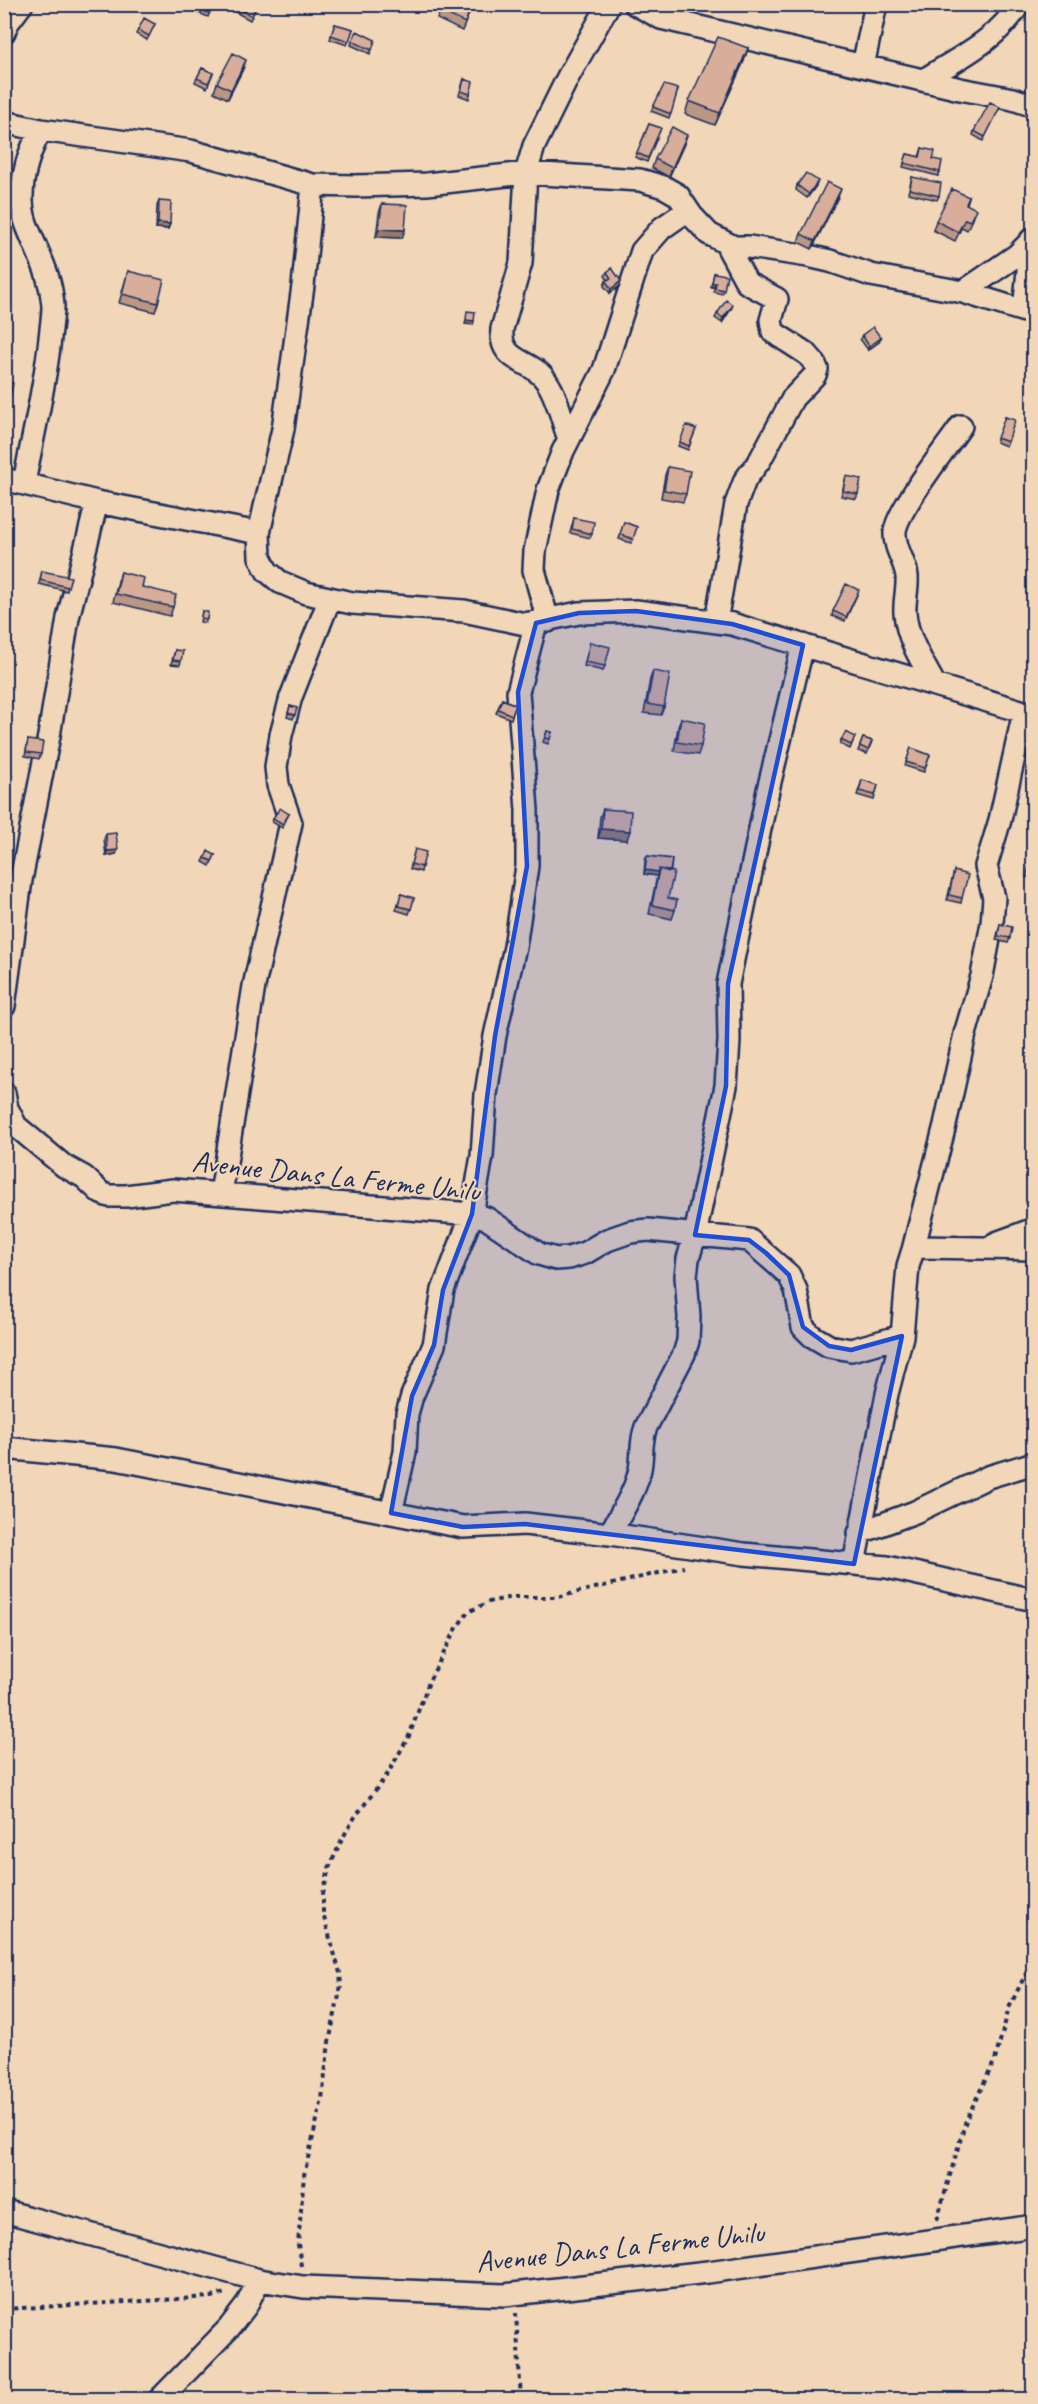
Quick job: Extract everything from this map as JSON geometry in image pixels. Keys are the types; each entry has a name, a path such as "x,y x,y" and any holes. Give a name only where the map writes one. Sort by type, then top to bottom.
{"street":[{"path":"4,32 21,4"},
{"path":"569,439 547,382 538,371 505,351 501,340 502,329 520,263 526,173 534,146 609,4"},
{"path":"635,4 661,18 924,81 1013,99 1034,106"},
{"path":"863,66 876,4"},
{"path":"924,81 995,34 1010,19 1019,4"},
{"path":"4,122 41,130 191,151 313,184 355,186 427,184 526,173 640,180 664,187 678,195 709,234 734,247 808,256 871,275 963,292 1029,312 1032,239"},
{"path":"41,130 30,149 22,201 26,222 48,274 53,306 48,362 14,481 97,502 259,533"},
{"path":"313,184 303,286 283,429 259,533 260,557 267,572 280,582 306,593 352,603 464,611 525,624 579,613 636,611 732,624 1029,714 986,866 994,898 992,923 982,976 965,1034 945,1125 908,1266 902,1336 887,1394 854,1564"},
{"path":"391,1513 405,1452 407,1414 412,1396 434,1345 443,1290 472,1214 482,1156 483,1118 495,1036 515,947 527,866 527,810 518,692 542,622 534,570 535,551 548,490 569,439 604,370 642,251 662,228 688,210"},
{"path":"963,292 1017,255 1032,239"},
{"path":"716,622 736,504 746,480 760,460 793,398 815,375 817,369 807,354 773,332 771,320 777,299 747,283 726,244"},
{"path":"935,685 914,646 907,626 905,611 907,574 897,548 895,531 909,502 960,426"},
{"path":"4,1006 21,880 50,736 68,618 97,502"},
{"path":"221,1194 254,986 291,824 278,785 276,767 281,735 291,697 330,598"},
{"path":"610,1534 637,1479 641,1467 642,1438 646,1427 684,1354 688,1341 686,1276 688,1259 726,1086 729,1041 728,984 768,790 803,645"},
{"path":"4,1093 10,1125"},
{"name":"Avenue Dans La Ferme Unilu","path":"10,1125 64,1166 84,1177 101,1193 109,1196 145,1195 173,1190 472,1214 486,1218 539,1254 556,1259 585,1253 607,1240 630,1232 648,1230 749,1240 789,1275 796,1290 803,1327 829,1346 851,1350 902,1336"},
{"path":"976,1250 1034,1229"},
{"path":"913,1250 919,1247 976,1250 1034,1249"},
{"path":"4,1448 116,1458 463,1527 525,1524 744,1554 887,1567 1034,1600"},
{"path":"859,1533 915,1512 988,1477 1034,1463"},
{"name":"Avenue Dans La Ferme Unilu","path":"4,2211 252,2278 303,2288 504,2295 708,2272 1034,2226"},
{"path":"159,2400 229,2328 246,2306 252,2278"}],"path":[{"path":"303,2288 298,2244 304,2175 322,2099 329,2042 341,1986 340,1973 323,1914 323,1894 329,1868 342,1839 355,1817 387,1775 409,1736 430,1679 468,1612 489,1602 512,1597 557,1597 695,1564"},
{"path":"932,2240 966,2120 995,2060 1009,2008 1028,1965 1034,1957"},
{"path":"4,2309 212,2297 252,2278"},
{"path":"515,2293 521,2400"}],"highlighted area":[{"path":"636,611 732,624 803,645 728,984 726,1086 695,1235 749,1240 766,1253 789,1275 803,1327 829,1346 851,1350 902,1336 854,1564 525,1524 463,1527 391,1513 412,1396 434,1345 443,1290 472,1214 495,1036 527,866 518,692 536,623 579,613"}],"building":[{"path":"189,4 213,4 209,13"},
{"path":"230,4 257,4 252,16"},
{"path":"443,4 472,4 465,23 440,11"},
{"path":"144,18 155,24 149,36 138,30"},
{"path":"335,24 353,29 349,41 331,35"},
{"path":"357,31 375,40 372,50 352,41"},
{"path":"718,37 748,48 720,113 689,101"},
{"path":"233,53 246,60 231,90 217,83"},
{"path":"202,68 213,73 208,83 197,78"},
{"path":"464,79 473,82 470,94 461,91"},
{"path":"664,85 678,89 671,114 653,107"},
{"path":"990,102 1000,107 985,137 974,131"},
{"path":"649,124 661,128 648,158 637,153"},
{"path":"672,127 687,135 672,168 655,159"},
{"path":"922,148 935,151 933,159 942,161 940,172 904,163 907,154 920,157"},
{"path":"806,173 818,181 809,194 797,185"},
{"path":"912,177 941,183 939,196 910,189"},
{"path":"827,182 841,189 815,241 801,234"},
{"path":"952,189 969,197 966,204 976,209 970,221 965,219 958,232 936,221"},
{"path":"159,201 171,202 170,224 158,223"},
{"path":"382,204 407,205 405,230 379,229"},
{"path":"612,268 621,281 611,289 606,281 611,278 607,272"},
{"path":"128,271 164,280 158,303 122,294"},
{"path":"714,273 727,275 724,290 715,288 716,283 712,283"},
{"path":"726,300 733,305 723,318 717,314"},
{"path":"467,311 475,312 474,321 466,320"},
{"path":"873,327 881,338 869,346 862,335"},
{"path":"4,381 13,383 11,393 4,392"},
{"path":"1005,417 1015,420 1008,442 997,438"},
{"path":"686,425 696,429 689,446 680,442"},
{"path":"668,467 690,471 686,494 664,490"},
{"path":"846,476 861,479 858,494 843,491"},
{"path":"574,518 594,522 592,534 572,529"},
{"path":"624,522 637,527 633,539 620,534"},
{"path":"42,571 71,577 68,587 40,580"},
{"path":"121,572 144,578 142,587 176,595 173,607 116,594"},
{"path":"846,584 859,590 846,617 833,611"},
{"path":"202,611 208,612 207,619 201,618"},
{"path":"590,642 610,647 605,666 585,662"},
{"path":"175,650 183,651 181,661 173,660"},
{"path":"653,671 670,674 664,707 647,704"},
{"path":"502,699 516,705 512,715 498,709"},
{"path":"290,706 297,708 295,715 288,713"},
{"path":"681,718 705,723 701,746 677,742"},
{"path":"547,731 552,732 550,739 545,738"},
{"path":"846,732 855,737 851,745 841,740"},
{"path":"863,738 872,741 868,750 860,746"},
{"path":"28,740 43,742 41,754 26,752"},
{"path":"911,748 930,755 925,768 906,762"},
{"path":"7,774 12,775 10,786 5,784"},
{"path":"862,780 878,785 875,795 859,791"},
{"path":"280,808 289,814 283,824 273,818"},
{"path":"603,809 631,811 630,831 601,829"},
{"path":"116,833 118,850 107,851 106,834"},
{"path":"415,849 426,852 422,867 411,864"},
{"path":"1034,850 1034,869 1029,868"},
{"path":"208,851 215,855 212,861 205,858"},
{"path":"647,856 672,859 670,872 659,869 659,872 645,870"},
{"path":"659,869 674,872 668,898 677,900 675,910 652,905"},
{"path":"954,871 968,875 962,898 949,895"},
{"path":"401,894 414,898 411,909 398,906"},
{"path":"1000,924 1012,927 1010,938 998,936"}]}
